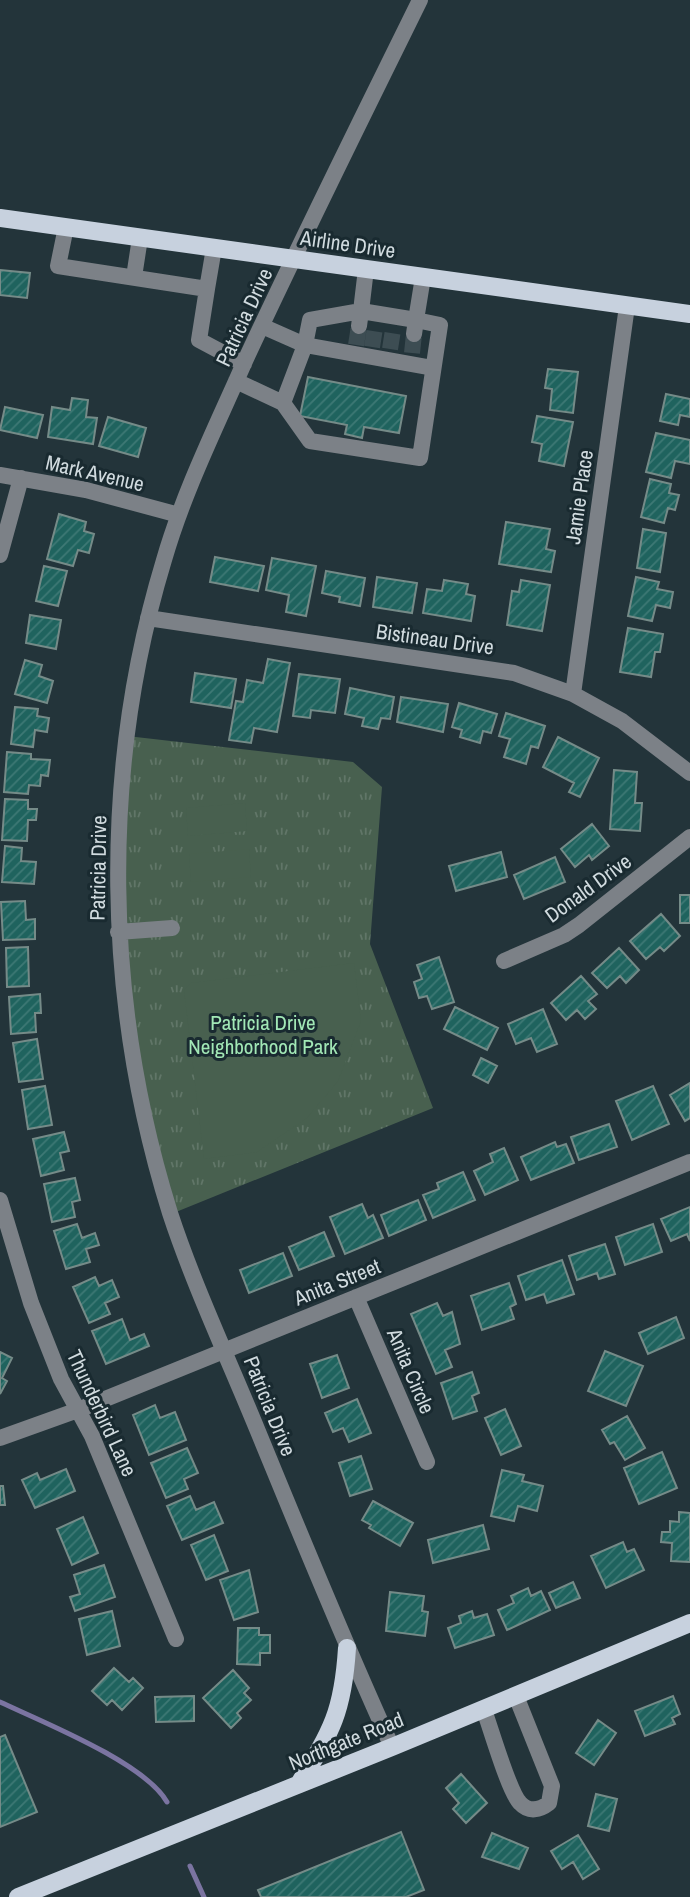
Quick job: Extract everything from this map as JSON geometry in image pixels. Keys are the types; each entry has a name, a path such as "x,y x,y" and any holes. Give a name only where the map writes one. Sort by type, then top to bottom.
{"main road":[{"name":"Airline Drive","path":"0,218 690,314"},
{"name":"Northgate Road","path":"21,1896 484,1710 690,1623"},
{"path":"299,1784 338,1714 344,1688 346,1648"}],"street":[{"name":"Patricia Drive","path":"392,1747 346,1648 171,1214 153,1152 130,1039 118,932 123,777 129,719 148,618 179,515 244,364 420,0"},
{"path":"66,227 58,267 207,289"},
{"path":"134,277 140,237"},
{"path":"214,248 200,340 244,364"},
{"path":"366,269 368,320"},
{"path":"415,327 423,277"},
{"name":"Jamie Place","path":"573,694 627,306"},
{"path":"236,382 283,403 310,441 420,458 440,325 415,327 368,320 310,320 305,345 283,403"},
{"path":"262,326 305,345 389,355 411,359 433,368"},
{"name":"Mark Avenue","path":"0,475 86,490 179,515"},
{"path":"0,555 21,478"},
{"name":"Bistineau Drive","path":"148,618 491,668 573,694 641,733 690,773"},
{"name":"Donald Drive","path":"504,961 571,930 690,837"},
{"path":"118,932 172,928"},
{"name":"Anita Street","path":"0,1438 78,1410 690,1162"},
{"name":"Thunderbird Lane","path":"0,1200 31,1303 92,1436 176,1639"},
{"name":"Anita Circle","path":"356,1297 427,1462"},
{"path":"484,1710 517,1801 533,1810 542,1809 549,1803 552,1786 516,1696"}],"green space":[{"name":"Patricia Drive Neighborhood Park","path":"127,736 353,762 382,787 370,944 433,1108 171,1214 135,1066 118,932"},
{"path":"245,803 247,831 188,836 186,808"},
{"path":"249,849 251,877 191,882 189,854"},
{"path":"354,963 361,1021 338,1081 307,1118 257,1152 204,1159 184,990 191,983"}],"building":[{"path":"0,270 30,273 27,298 0,295"},
{"path":"548,369 578,372 573,413 550,410 552,389 545,388"},
{"path":"308,377 406,396 399,433 364,427 362,438 345,434 347,425 300,416"},
{"path":"666,394 690,399 690,417 680,415 678,425 660,421"},
{"path":"72,398 88,400 86,417 97,418 93,444 48,437 52,407 70,410"},
{"path":"5,407 43,415 37,438 0,430"},
{"path":"537,416 573,422 564,466 539,461 542,444 532,442"},
{"path":"108,417 146,428 138,457 99,446"},
{"path":"656,433 690,440 690,464 675,461 671,478 646,472"},
{"path":"650,479 671,484 669,493 679,495 675,510 668,508 664,523 641,517"},
{"path":"59,514 86,522 84,531 94,534 89,553 78,550 73,566 47,559"},
{"path":"506,522 550,529 546,549 555,551 551,572 499,564"},
{"path":"643,529 666,533 660,572 637,568"},
{"path":"215,557 264,566 258,591 210,582"},
{"path":"272,558 316,566 306,616 286,612 289,595 266,590"},
{"path":"44,566 67,571 58,606 36,601"},
{"path":"326,571 365,578 360,606 339,602 340,597 322,593"},
{"path":"377,577 417,583 412,613 373,607"},
{"path":"636,577 659,582 657,589 673,592 670,608 656,605 652,621 628,616"},
{"path":"444,580 468,584 466,594 475,596 471,621 423,613 427,589 442,591"},
{"path":"521,580 550,585 542,631 507,625 512,591 519,592"},
{"path":"30,615 61,620 56,649 26,643"},
{"path":"628,628 663,634 660,652 655,652 651,677 620,672"},
{"path":"268,659 290,663 277,732 254,728 251,743 229,740 236,701 243,702 247,680 263,683"},
{"path":"25,660 42,665 39,676 53,681 47,703 15,694"},
{"path":"195,673 236,679 231,708 191,702"},
{"path":"299,674 340,679 335,713 311,710 310,718 293,716"},
{"path":"350,688 394,697 390,719 381,718 378,729 362,726 364,718 345,714"},
{"path":"401,697 448,704 443,732 397,722"},
{"path":"459,703 497,714 491,733 483,731 480,743 460,737 462,730 452,727"},
{"path":"15,707 38,709 37,716 49,718 47,732 35,730 33,747 11,744"},
{"path":"506,713 545,726 538,748 531,746 526,764 504,757 510,739 499,736"},
{"path":"558,737 599,758 580,797 569,792 574,783 543,767"},
{"path":"7,752 31,754 31,759 50,760 48,776 41,775 40,786 29,785 28,794 4,792"},
{"path":"614,770 637,772 635,803 642,803 640,831 610,829"},
{"path":"5,799 28,800 28,809 37,809 36,820 28,820 27,841 2,840"},
{"path":"592,824 609,846 592,860 589,855 575,867 561,849"},
{"path":"5,846 22,848 21,861 36,862 34,884 2,882"},
{"path":"501,852 507,877 456,891 449,866"},
{"path":"555,857 565,882 524,899 514,875"},
{"path":"680,895 690,895 690,923 680,923"},
{"path":"25,901 26,920 35,919 35,939 3,940 1,902"},
{"path":"661,914 680,936 664,951 660,947 646,959 630,941"},
{"path":"28,947 29,986 7,987 6,948"},
{"path":"619,948 639,970 626,983 620,976 607,988 592,973"},
{"path":"439,957 454,1002 432,1009 427,996 419,998 414,982 422,979 417,965"},
{"path":"581,976 597,994 588,1001 596,1009 585,1019 577,1010 566,1020 551,1003"},
{"path":"40,994 41,1013 35,1013 36,1032 11,1034 9,997"},
{"path":"455,1007 498,1028 487,1050 444,1029"},
{"path":"543,1009 557,1044 537,1052 531,1038 516,1044 508,1024"},
{"path":"37,1039 43,1079 19,1082 13,1043"},
{"path":"481,1058 497,1066 488,1083 473,1075"},
{"path":"690,1083 690,1118 685,1121 670,1095"},
{"path":"45,1086 52,1125 28,1129 22,1090"},
{"path":"653,1086 669,1124 632,1140 616,1101"},
{"path":"609,1124 617,1147 579,1160 571,1137"},
{"path":"64,1132 69,1151 60,1153 64,1170 41,1176 33,1139"},
{"path":"555,1142 557,1147 566,1144 574,1163 531,1180 521,1157"},
{"path":"504,1148 518,1180 485,1195 474,1171 493,1162 490,1154"},
{"path":"463,1172 475,1200 433,1218 423,1195 439,1189 437,1183"},
{"path":"75,1178 80,1200 72,1202 75,1217 52,1222 44,1184"},
{"path":"418,1200 426,1220 389,1236 381,1215"},
{"path":"362,1204 368,1218 373,1215 383,1238 345,1254 330,1217"},
{"path":"690,1207 690,1241 687,1234 671,1241 661,1219"},
{"path":"77,1224 82,1238 95,1233 99,1245 86,1249 90,1262 66,1269 54,1231"},
{"path":"653,1224 662,1252 625,1265 616,1237"},
{"path":"324,1232 334,1256 299,1270 289,1247"},
{"path":"605,1244 615,1274 599,1279 597,1273 577,1280 569,1256"},
{"path":"283,1253 292,1276 249,1293 240,1270"},
{"path":"562,1260 574,1294 547,1303 544,1294 526,1300 518,1276"},
{"path":"95,1277 99,1286 112,1280 119,1297 105,1303 110,1314 89,1323 73,1287"},
{"path":"509,1283 516,1304 510,1307 514,1319 482,1330 471,1296"},
{"path":"437,1303 443,1316 452,1312 460,1344 445,1350 452,1367 436,1374 411,1314"},
{"path":"676,1317 684,1338 648,1354 639,1333"},
{"path":"122,1319 130,1340 144,1334 149,1346 106,1364 92,1331"},
{"path":"605,1351 643,1366 626,1406 588,1391"},
{"path":"0,1352 12,1358 2,1378 7,1381 0,1394"},
{"path":"337,1355 349,1388 322,1398 310,1364"},
{"path":"472,1372 479,1393 472,1396 477,1411 453,1419 441,1383"},
{"path":"357,1399 371,1433 349,1442 343,1428 333,1432 325,1413"},
{"path":"155,1405 160,1418 175,1412 186,1440 149,1455 133,1415"},
{"path":"505,1409 521,1446 501,1455 485,1418"},
{"path":"627,1416 645,1448 625,1460 614,1442 610,1444 602,1430"},
{"path":"187,1448 198,1473 184,1479 188,1489 166,1498 151,1463"},
{"path":"662,1452 677,1488 639,1504 624,1468"},
{"path":"361,1456 372,1489 350,1496 339,1463"},
{"path":"66,1469 75,1491 35,1508 22,1480 37,1473 40,1480"},
{"path":"502,1470 524,1475 522,1481 543,1486 537,1511 518,1506 514,1521 491,1516"},
{"path":"0,1486 3,1486 5,1505 0,1505"},
{"path":"190,1496 196,1510 214,1502 223,1523 182,1540 167,1506"},
{"path":"373,1501 413,1523 400,1546 369,1528 371,1525 362,1520"},
{"path":"679,1512 690,1513 690,1562 671,1561 672,1543 661,1542 662,1532 670,1532 670,1521 679,1522"},
{"path":"83,1517 98,1553 72,1565 57,1529"},
{"path":"483,1525 489,1549 433,1563 428,1540"},
{"path":"214,1535 228,1571 206,1580 191,1545"},
{"path":"623,1542 627,1552 634,1549 644,1570 606,1588 591,1556"},
{"path":"104,1565 115,1597 75,1611 70,1597 80,1594 74,1575"},
{"path":"249,1570 258,1612 234,1620 220,1580"},
{"path":"573,1582 580,1598 556,1608 549,1593"},
{"path":"528,1588 531,1596 541,1591 550,1610 507,1630 498,1610 514,1603 511,1596"},
{"path":"390,1592 424,1596 422,1611 428,1612 425,1636 386,1631"},
{"path":"112,1611 120,1646 87,1655 79,1619"},
{"path":"472,1611 474,1618 487,1614 494,1635 455,1648 448,1628 461,1623 459,1616"},
{"path":"238,1628 259,1628 259,1635 270,1635 270,1653 260,1653 260,1665 237,1664"},
{"path":"114,1668 129,1682 133,1678 143,1688 122,1710 112,1700 107,1705 92,1691"},
{"path":"233,1670 249,1688 244,1693 251,1700 237,1713 241,1718 231,1728 203,1698"},
{"path":"194,1696 194,1721 156,1722 155,1697"},
{"path":"673,1696 680,1714 672,1718 675,1724 645,1736 635,1711"},
{"path":"598,1720 616,1733 594,1765 576,1753"},
{"path":"5,1735 37,1812 0,1827 0,1737"},
{"path":"461,1774 487,1803 466,1823 453,1809 459,1803 446,1788"},
{"path":"596,1794 617,1799 609,1831 588,1826"},
{"path":"401,1832 424,1890 406,1897 261,1897 258,1890"},
{"path":"492,1833 528,1848 519,1869 482,1857"},
{"path":"578,1835 599,1869 583,1879 573,1862 562,1869 551,1851"}],"waterway":[{"path":"0,1702 116,1758 155,1787 167,1802"},
{"path":"190,1866 204,1897"}],"tunnel":[{"path":"356,345 359,326"},
{"path":"372,347 375,328"},
{"path":"390,349 393,330"},
{"path":"412,353 414,334"}]}
